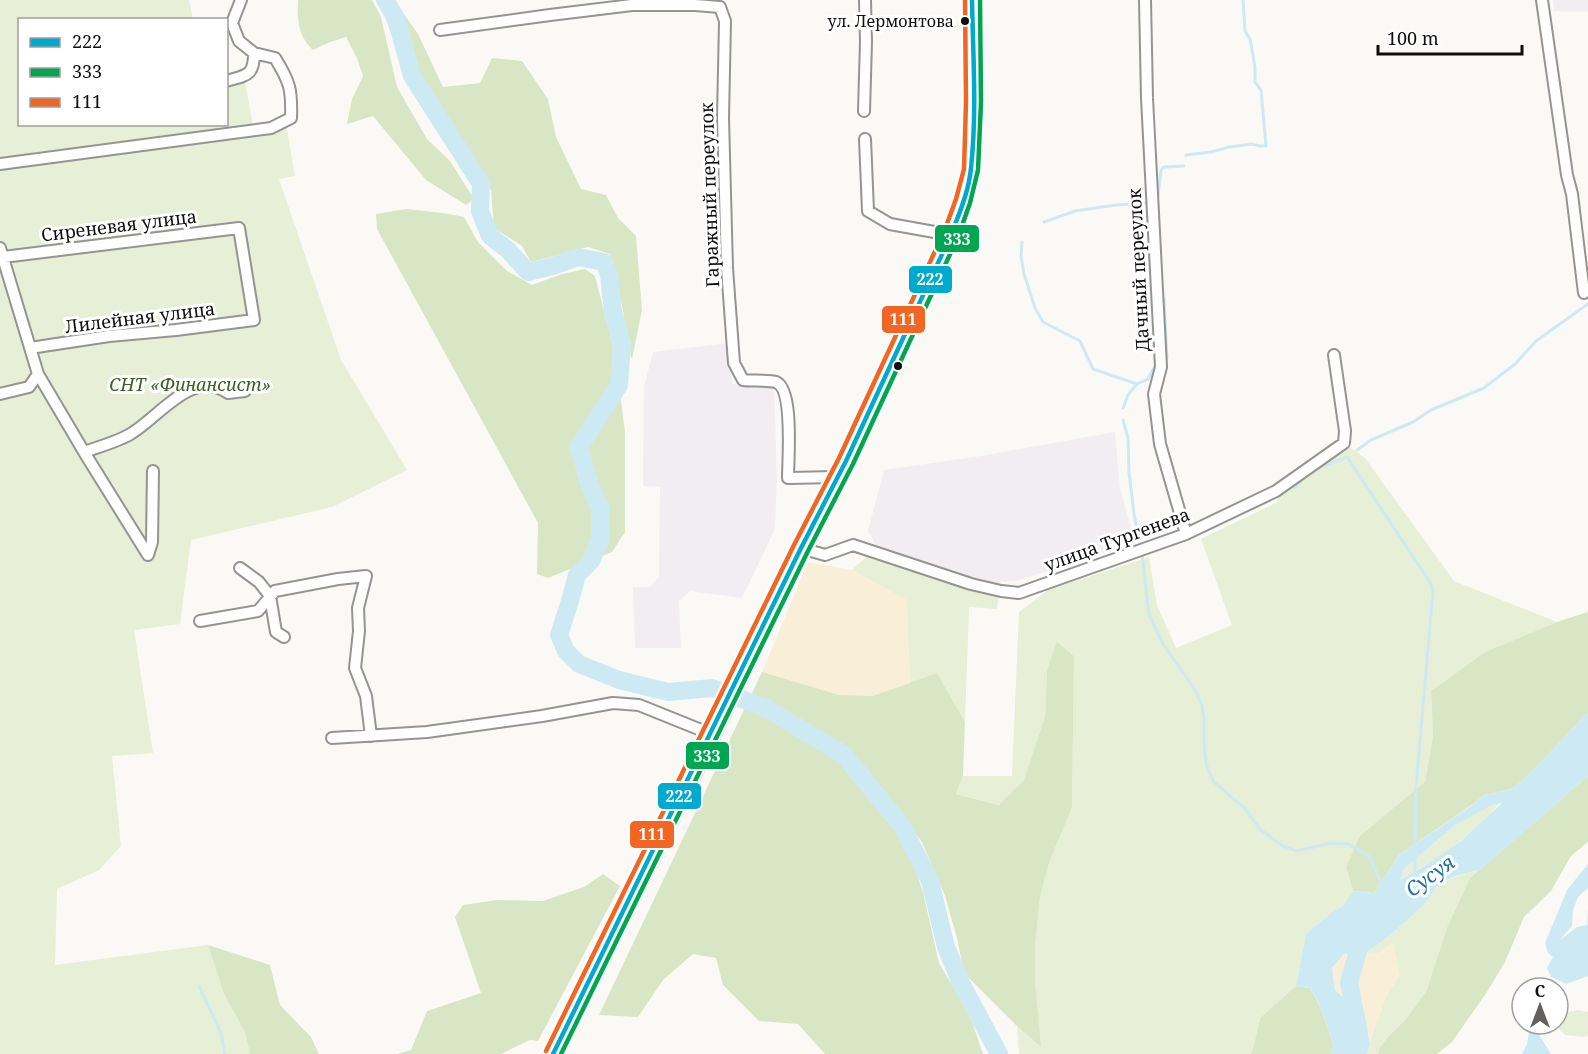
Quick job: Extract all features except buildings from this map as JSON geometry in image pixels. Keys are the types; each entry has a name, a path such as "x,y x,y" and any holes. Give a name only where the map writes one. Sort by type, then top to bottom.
{"highway":[{"path":"556,1046 846,461 951,235 971,170 974,102 972,0"}],"street":[{"path":"0,164 271,128 291,118 292,96 287,77 275,58 254,52 238,41 232,23 241,0"},
{"path":"864,111 865,0"},
{"name":"Дачный переулок","path":"1145,0 1161,367 1154,393 1160,444 1186,534"},
{"path":"1542,0 1567,176 1572,194 1584,293"},
{"path":"440,30 632,3"},
{"name":"Гаражный переулок","path":"632,3 720,7 725,21 723,118 727,268 734,363 743,380 777,382 785,389 789,411 788,478 837,477"},
{"path":"228,80 248,75 254,66 254,52"},
{"path":"865,139 868,212 890,224 951,235"},
{"name":"Сиреневая улица","path":"1,253 239,228 254,320"},
{"path":"1,253 38,374 148,555 152,542 153,471"},
{"name":"Лилейная улица","path":"30,348 109,336 254,320"},
{"name":"улица Тургенева","path":"801,548 825,555 853,545 971,584 1019,593 1186,534 1276,491 1344,443 1345,431 1334,355"},
{"path":"0,394 29,387 38,374"},
{"path":"84,452 132,434 190,389 206,385 221,388 228,393 245,391"},
{"path":"240,568 259,582 270,596 276,632 284,637"},
{"path":"200,621 258,611 275,591 366,576 358,608 355,668 366,696 371,736"},
{"path":"332,738 427,732 542,716 613,703 639,705 711,734"}],"shaded area":[{"path":"1553,0 1588,0 1588,11 1554,11"},
{"path":"729,343 732,384 774,387 777,477 775,529 742,598 690,591 679,601 681,648 635,648 633,587 650,587 659,577 660,487 643,486 644,387 653,352"},
{"path":"1115,432 1120,488 1135,542 1016,581 990,582 877,547 868,531 884,470 981,456"}],"green space":[{"name":"СНТ «Финансист»","path":"0,0 189,0 193,18 18,18 18,126 228,126 228,85 245,82 253,126 286,123 295,176 279,179 341,360 407,470 332,507 191,540 180,624 134,630 153,753 112,756 121,846 99,870 57,889 55,965 208,945 224,994 245,1032 250,1054 0,1054"},
{"path":"298,0 372,0 381,17 397,87 427,139 450,161 474,199 466,205 426,180 373,116 347,124 352,99 363,76 357,58 346,37 313,50 301,33"},
{"path":"396,3 418,34 443,87 480,83 492,58 522,61 548,99 556,137 581,189 606,195 618,218 636,236 642,310 632,359 627,346 623,310 610,254 588,247 531,262 522,246 494,228 491,190 473,159 427,116 396,48 383,10"},
{"path":"406,209 464,217 478,242 507,271 532,285 562,274 585,269 595,276 615,354 625,432 625,532 612,552 548,578 537,574 538,523 377,229 376,214"},
{"path":"1344,443 1365,458 1454,581 1557,622 1485,652 1431,691 1433,736 1425,782 1346,867 1353,891 1346,905 1332,912 1306,934 1296,986 1260,1018 1250,1054 1019,1054 1017,1026 1040,1046 1035,947 1040,897 1050,860 1072,808 1074,656 1058,641 1047,670 1045,716 1024,780 1000,805 956,794 963,776 1012,776 1019,612 1048,590 1149,557 1157,605 1176,648 1232,625 1201,539 1278,502 1276,491"},
{"path":"877,547 990,582 1000,582 997,609 969,607 965,722 937,673 910,683 906,600 852,570"},
{"path":"1588,612 1588,712 1521,782 1511,789 1485,795 1399,855 1374,893 1353,891 1346,867 1360,836 1425,782 1433,736 1431,691 1485,652 1557,622"},
{"path":"1057,641 1074,656 1072,808 1050,860 1040,897 1035,947 1035,980 1041,1047 964,973 945,896 922,842 893,804 923,892 939,963 970,1016 983,1054 825,1054 798,1024 759,1021 723,985 716,958 693,954 663,980 638,1017 599,1015 762,672 769,671 872,696 937,673 965,722 963,776 956,794 999,805 1024,780 1045,716 1047,670"},
{"path":"1588,776 1588,842 1571,856 1551,891 1524,917 1505,962 1452,1042 1437,1054 1378,1054 1387,1038 1407,1018 1427,990 1447,928 1470,878"},
{"path":"1501,801 1467,835 1428,864 1400,880 1404,869 1455,825"},
{"path":"1480,870 1470,878 1427,990 1407,1018 1387,1038 1378,1054 1366,1054 1386,996 1400,974 1378,953 1365,954 1422,907 1440,883"},
{"path":"603,874 620,886 538,1041 530,1040 501,1054 397,1054 411,1050 427,1011 481,993 455,917 463,905 497,900 543,901 584,887"},
{"path":"208,945 270,965 280,1005 311,1037 319,1054 250,1054 245,1032 224,994"},
{"path":"1296,986 1310,988 1317,1001 1334,1046 1330,1054 1250,1054 1260,1018"},
{"path":"1578,1010 1588,1012 1588,1035 1585,1037 1570,1036 1570,1012"}],"sand":[{"path":"808,562 852,570 907,600 910,683 872,696 839,695 762,672"},
{"path":"1393,942 1400,974 1386,996 1370,1044 1364,1016 1335,990 1332,968 1344,954 1378,953"}],"water":[{"path":"1588,712 1588,776 1480,870 1458,875 1440,883 1422,907 1390,935 1365,954 1344,954 1332,968 1335,990 1364,1016 1370,1044 1366,1054 1330,1054 1334,1046 1317,1001 1310,988 1296,986 1306,934 1332,912 1343,906 1353,891 1374,893 1399,855 1485,795 1511,789 1544,759","holes":["1505,800 1461,841 1421,868 1400,880 1404,869 1455,825"]},
{"path":"1588,864 1588,888 1578,897 1573,910 1572,926 1560,940 1577,927 1587,925 1588,909 1588,976 1570,983 1570,976 1551,976 1547,968 1553,957 1548,953 1545,943 1567,890"},
{"path":"1528,1036 1540,1036 1551,1054 1522,1054"}],"waterway":[{"path":"385,0 396,18 412,76 481,184 480,211 490,236 508,250 528,272 578,257 604,262 609,275 613,312 622,344 619,385 579,447 589,483 600,508 600,539 591,561 577,575 559,635 566,651 579,664 619,680 668,692 712,688 766,708 844,755 902,826 930,881 946,947 960,981 999,1054"},
{"path":"1186,155 1252,144 1266,146 1261,90 1255,82 1250,39 1245,31 1243,0"},
{"path":"1158,196 1161,170 1164,167 1184,166"},
{"path":"1044,222 1075,211 1147,203"},
{"path":"1022,242 1021,256 1024,274 1035,308 1043,322 1080,341 1093,369 1137,384"},
{"path":"1164,298 1167,358"},
{"path":"1357,450 1371,440 1413,422 1431,410 1484,388 1515,364 1536,341 1588,304"},
{"path":"1123,408 1128,395 1137,384 1148,379 1156,364"},
{"path":"1123,420 1128,438 1129,472 1139,540"},
{"path":"1313,470 1347,457 1431,584 1433,591 1416,787 1415,846"},
{"path":"1294,488 1305,476"},
{"path":"1142,554 1149,614 1163,644 1194,688 1202,705 1204,748 1207,767 1214,782 1245,809 1261,830 1281,845 1296,851 1331,843 1349,844 1370,857 1382,886"},
{"path":"1496,803 1510,798"},
{"path":"1415,859 1415,873"},
{"name":"Сусуя","path":"1357,1054 1359,1033 1349,982 1364,931"},
{"path":"199,986 221,1033 225,1054"}],"transit line":[{"name":"111","path":"546,1051 794,545 839,458 944,232 964,169 965,0"},
{"name":"222","path":"553,1054 801,548 846,461 951,235 966,194 973,147 972,0"},
{"name":"333","path":"561,1054 853,464 958,237 978,170 981,102 980,0"}],"place":[{"name":"ул. Лермонтова","path":"965,21"}]}
